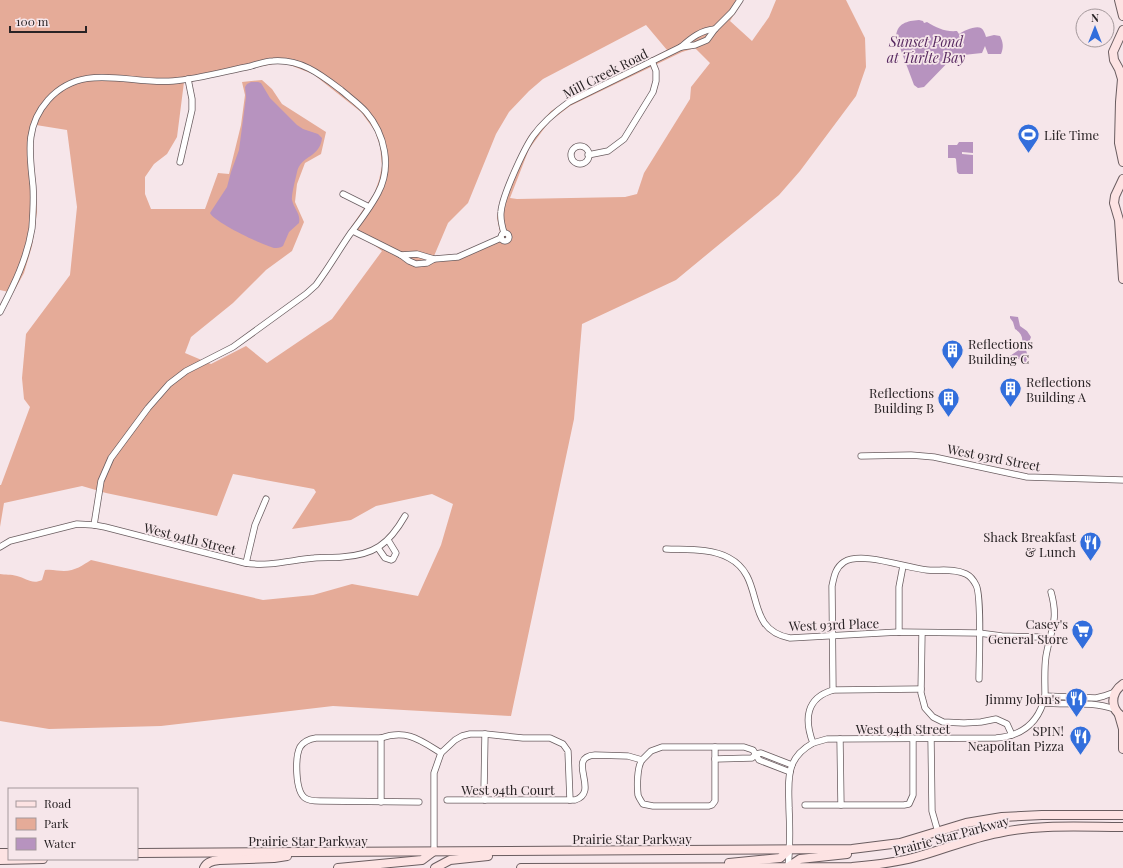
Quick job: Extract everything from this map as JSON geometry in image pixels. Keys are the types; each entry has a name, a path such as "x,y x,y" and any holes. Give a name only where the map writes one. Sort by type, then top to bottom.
{"main road":[{"path":"1119,0 1123,16"},
{"path":"1123,30 1113,52 1113,56 1119,66 1122,79 1119,144 1123,162"},
{"path":"1116,45 1123,40"},
{"path":"1123,179 1120,190 1114,200 1115,207 1120,213 1123,279"},
{"path":"1123,684 1115,692 1113,701 1119,714 1123,729 1123,749"},
{"name":"Prairie Star Parkway","path":"138,853 852,849 906,842 966,823 1016,816 1123,815"},
{"name":"Prairie Star Parkway","path":"521,868 852,867 887,863 916,857 974,838 1028,828 1123,827"},
{"path":"788,868 800,859 850,853 881,846"},
{"path":"676,867 780,858 790,849"},
{"path":"338,868 422,860 434,851"},
{"path":"435,868 450,860 533,851"},
{"path":"204,868 206,864 211,861 274,858 292,855 299,852"}],"street":[{"name":"Mill Creek Road","path":"681,47 695,45 707,40 715,29 732,12 740,0"},
{"name":"Mill Creek Road","path":"401,255 417,254 434,259 458,257 502,235 501,212 504,199 525,151 533,137 554,113 569,102 681,47 692,37 708,30 715,29"},
{"path":"0,312 20,273 26,257 29,242 33,216 29,143 33,125 47,101 63,87 83,79 94,77 153,82 176,81 273,61 290,62 305,66 319,74 366,111 376,125 385,153 383,180 369,207 316,284 306,294 233,347 186,371 169,384 148,408 111,458 101,481 94,525"},
{"path":"588,155 608,151 624,139 653,92 656,81 656,71 652,61"},
{"path":"180,162 192,110 192,99 188,79"},
{"path":"343,194 369,207"},
{"name":"Mill Creek Road","path":"353,230 401,255 409,262 416,264 427,263 434,259"},
{"name":"West 93rd Street","path":"861,456 927,456 1027,477 1123,480"},
{"path":"246,563 255,525 266,499"},
{"name":"West 94th Street","path":"0,547 10,541 77,524 94,525 246,563 269,565 315,558 353,556 369,552 378,548 388,540 398,528 405,516"},
{"path":"378,548 385,558 390,560 393,559 396,553 388,540"},
{"name":"West 93rd Place","path":"666,549 718,554 736,563 746,573 749,579 762,620 766,627 781,636 790,638 899,632 979,633 1050,639"},
{"path":"833,690 834,635 832,586 834,573 838,567 848,560 860,559 886,561 903,566 928,570 953,570 966,574 971,578 977,587 979,679"},
{"path":"899,632 899,588 903,566"},
{"name":"West 94th Street","path":"813,743 827,739 996,738 1020,732 1030,725 1037,716 1045,696 1045,666 1055,618 1055,608 1051,592"},
{"path":"922,633 921,689 925,708 933,717 943,722 964,723 996,719 1007,724 1012,735"},
{"path":"788,868 790,849 790,772 792,765 801,752 813,743 809,731 808,716 811,704 823,692 833,690 921,689"},
{"path":"1045,696 1096,698 1115,692"},
{"path":"1043,703 1062,705 1100,704 1119,714"},
{"path":"419,802 313,801 305,798 301,794 298,786 297,758 300,746 310,738 381,738 389,735 406,734 418,739 441,753"},
{"path":"434,851 434,773 441,753 455,740 462,736 470,734 485,734 523,738 550,738 563,744 568,751 570,800 580,799 586,792 582,764 584,759 589,755 628,756 642,760"},
{"path":"485,734 485,800"},
{"path":"381,738 381,802"},
{"path":"806,806 909,804 913,795 913,738"},
{"path":"931,738 932,811 938,832"},
{"path":"840,739 841,805"},
{"path":"715,747 715,801 712,805 653,806 643,804 638,795 639,765 651,751 662,747 715,747 744,747 753,750 759,760 790,772"},
{"path":"715,759 752,758 756,754 762,753 792,765"},
{"name":"West 94th Court","path":"447,800 570,800"}],"green space":[{"path":"0,0 743,0 730,21 752,41 769,17 776,0 846,0 865,38 866,67 856,96 800,171 779,195 676,280 582,324 574,419 511,716 333,706 161,726 49,729 0,721 0,574 15,575 35,582 42,580 45,570 72,570 91,560 263,600 313,595 352,584 418,596 441,545 453,504 432,494 376,506 351,520 292,529 316,492 314,489 233,474 217,516 106,493 82,486 4,503 0,527 0,485 30,407 24,399 22,378 26,334 70,275 77,207 67,130 36,125 32,145 37,212 32,246 24,273 13,293 0,290","holes":["646,25 667,50 551,111 526,141 501,199 497,218 500,232 498,237 457,254 434,256 448,223 468,203 496,134 509,112 543,79","695,48 710,63 691,87 690,99 644,173 637,194 625,197 510,198 529,149 549,122 570,106 682,52","273,64 287,64 313,74 361,112 375,131 380,146 382,166 374,194 351,227 382,251 332,319 267,363 246,346 211,364 185,353 191,337 233,303 266,270 292,251 304,222 295,202 297,184 305,163 321,154 326,132 282,104 272,89 262,80 242,82 245,95 241,125 229,174 218,173 205,209 151,209 145,194 145,177 154,164 167,154 177,137 184,82"]}],"water":[{"name":"Sunset Pond at Turlte Bay","path":"910,21 923,21 924,23 927,22 938,28 957,31 959,34 966,30 979,27 984,31 986,37 994,35 1000,36 1003,49 1001,54 988,54 985,46 982,53 954,56 924,87 918,88 914,85 896,37 898,29 903,24"},
{"path":"251,82 261,83 270,98 297,125 303,129 318,134 322,138 321,145 318,149 299,166 292,200 299,217 299,223 289,232 283,246 278,248 268,246 239,233 220,222 210,213 227,187 239,150 246,97 245,87"},
{"path":"959,142 973,142 973,153 962,152 962,154 973,155 973,174 959,174 957,172 956,159 948,158 948,145 957,145"},
{"path":"1010,316 1018,317 1020,326 1027,331 1031,337 1026,350 1030,364 1028,365 1019,359 1007,358 1020,349 1022,343 1021,335 1015,329"}],"place":[{"name":"Life Time","path":"1028,154"},
{"name":"Reflections Building C","path":"952,370"},
{"name":"Reflections Building A","path":"1011,408"},
{"name":"Reflections Building B","path":"949,418"},
{"name":"Shack Breakfast & Lunch","path":"1091,562"},
{"name":"Casey's General Store","path":"1083,650"},
{"name":"Jimmy John's","path":"1076,718"},
{"name":"SPIN! Neapolitan Pizza","path":"1080,756"}]}
